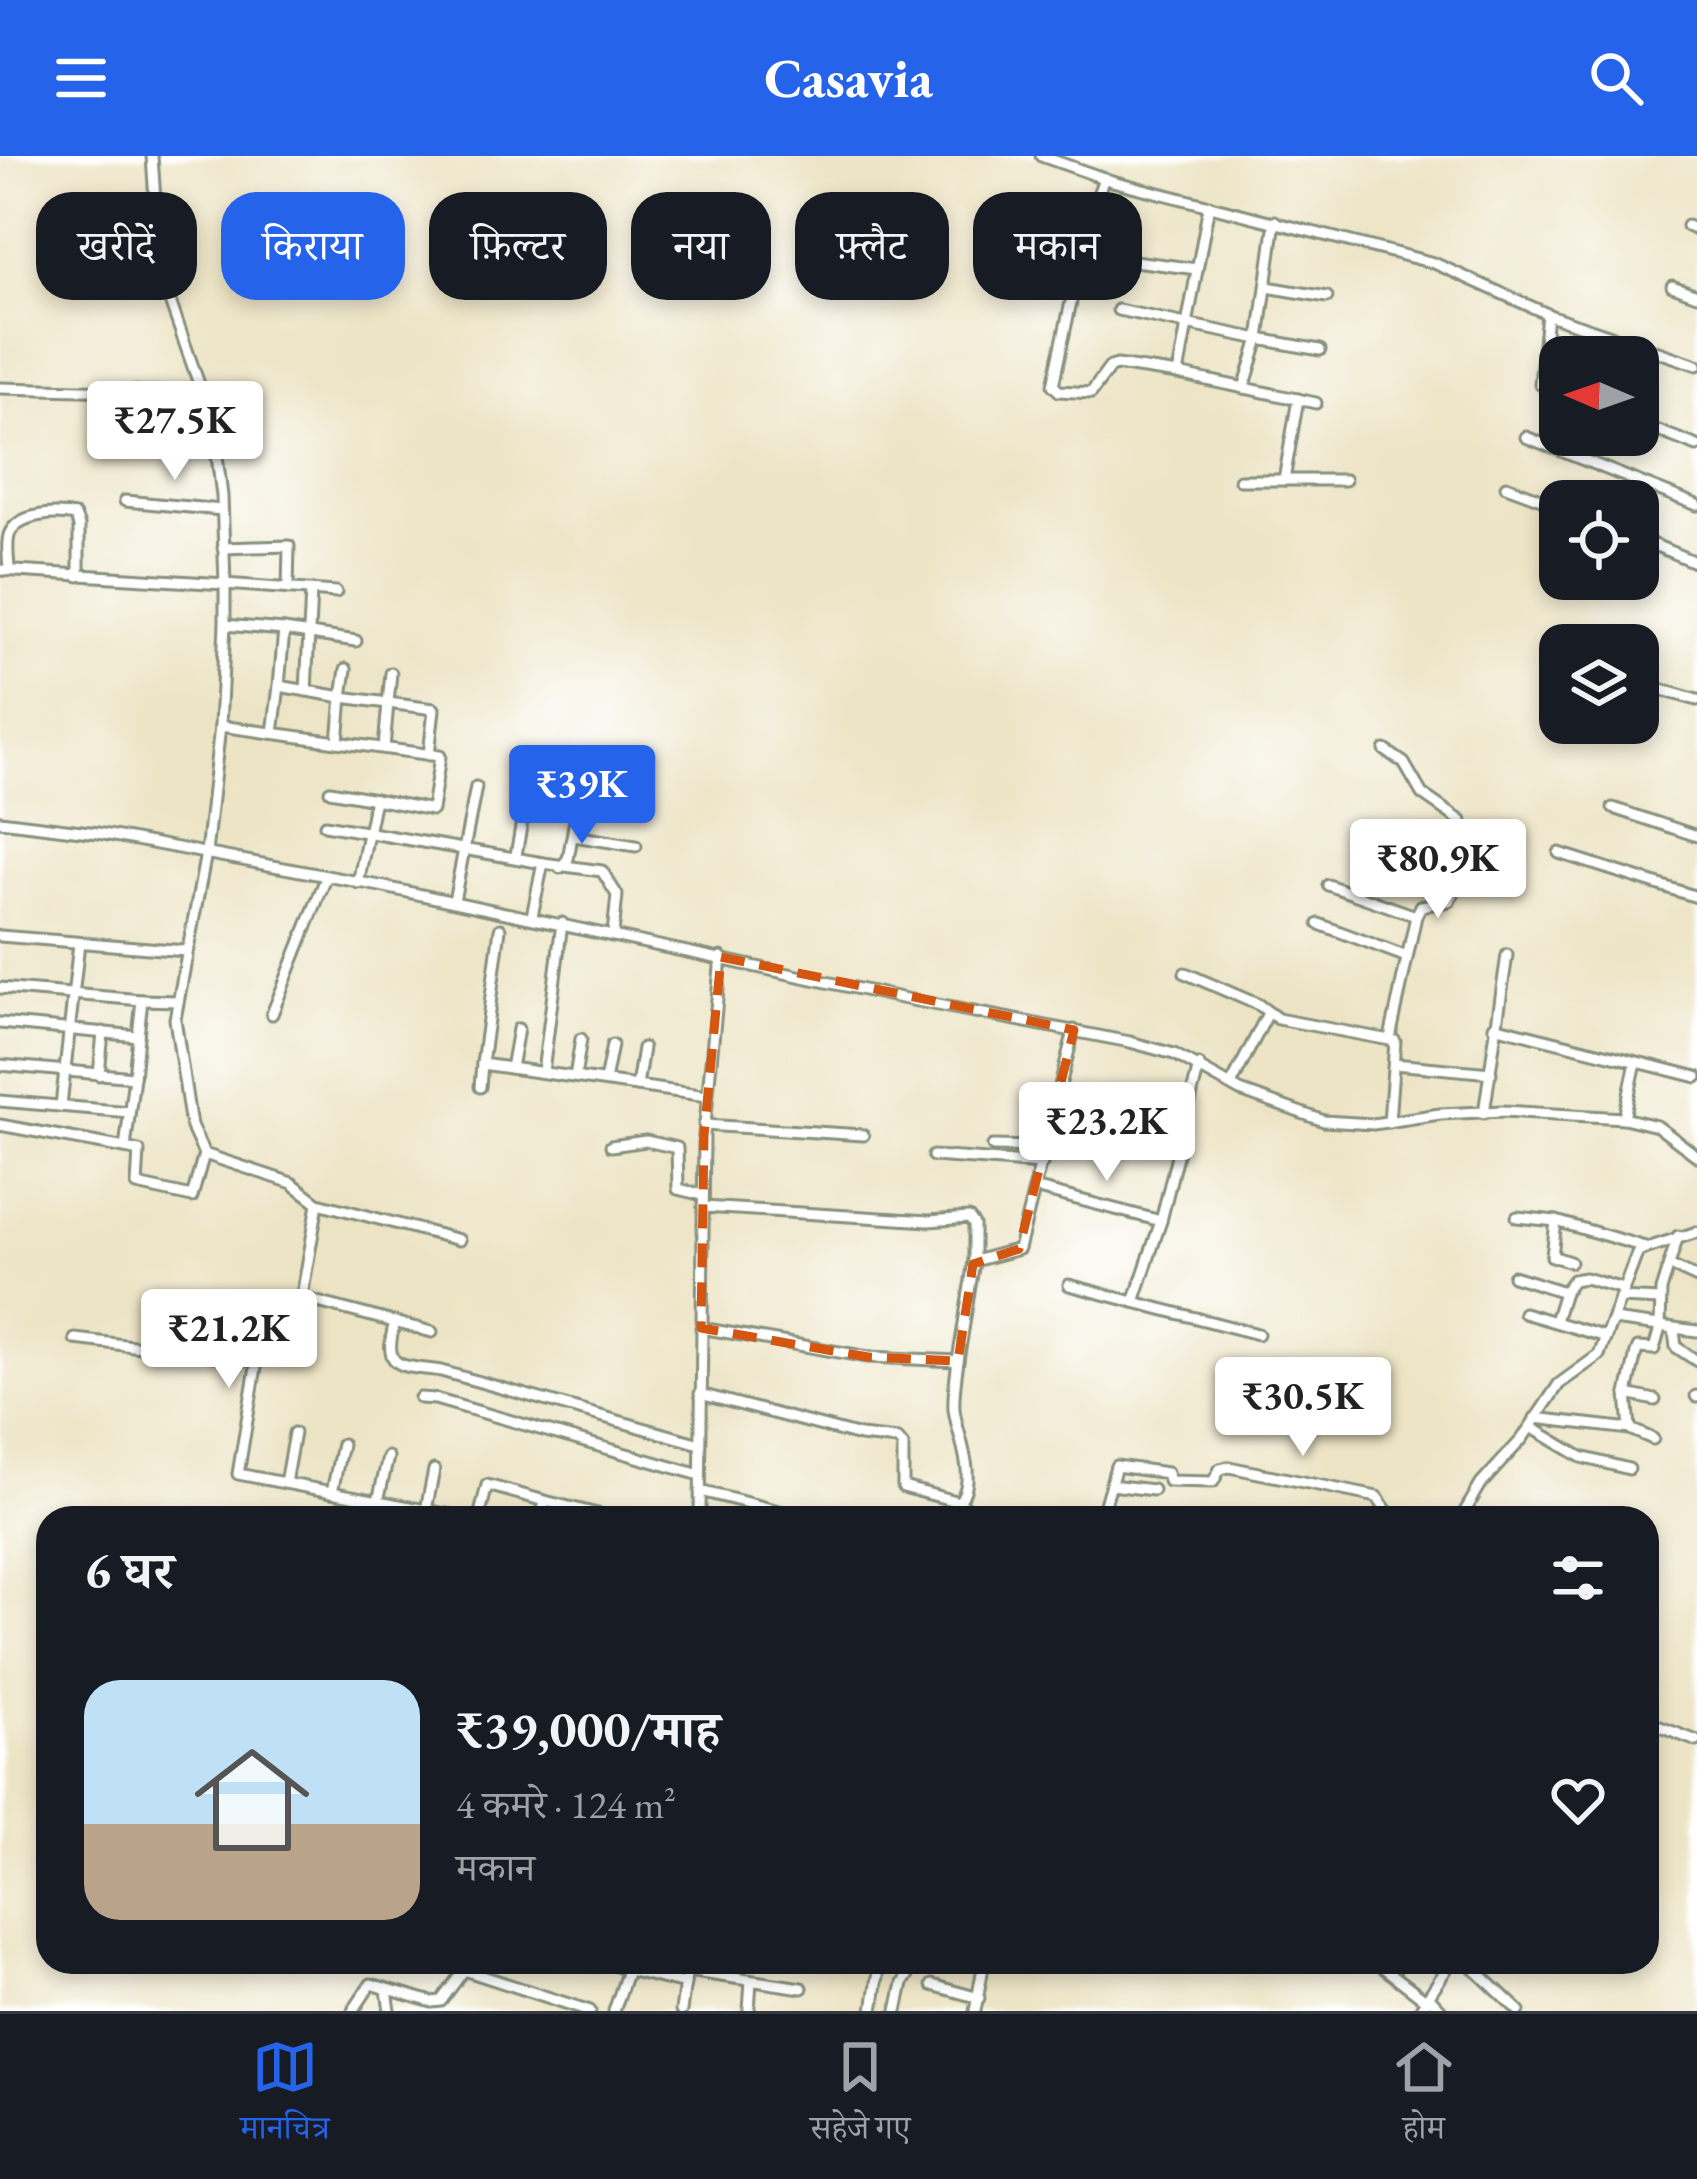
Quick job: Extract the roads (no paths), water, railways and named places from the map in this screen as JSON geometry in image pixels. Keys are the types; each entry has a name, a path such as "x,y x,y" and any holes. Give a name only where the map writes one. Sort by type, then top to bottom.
{"street":[{"path":"0,1124 140,1151 137,1185 192,1197 204,1154 191,1126 176,1046 178,1000 206,853 220,726 225,625 222,510 213,424 159,259 152,156"},
{"path":"1041,156 1104,178 1434,263 1547,314 1697,365"},
{"path":"1104,178 1089,219 1053,385 1059,391 1090,393 1110,367 1117,365 1316,403"},
{"path":"1178,374 1208,205"},
{"path":"1244,388 1258,339 1275,221"},
{"path":"1142,262 1197,268"},
{"path":"1672,286 1697,295"},
{"path":"1267,287 1327,297"},
{"path":"1118,310 1320,350"},
{"path":"1545,336 1547,314"},
{"path":"0,388 202,393"},
{"path":"1284,480 1298,399"},
{"path":"1659,431 1697,446"},
{"path":"1526,437 1697,505"},
{"path":"1240,480 1346,480"},
{"path":"1506,486 1539,498"},
{"path":"125,502 222,510"},
{"path":"79,576 75,516 36,516 14,528 4,570 79,576 336,592"},
{"path":"223,548 289,546 288,589"},
{"path":"1659,547 1697,563"},
{"path":"306,691 311,591"},
{"path":"225,625 356,641"},
{"path":"273,734 284,631"},
{"path":"338,742 346,668"},
{"path":"384,748 391,673"},
{"path":"279,686 434,709 429,755"},
{"path":"1659,689 1697,700"},
{"path":"220,726 440,757 432,810 330,791"},
{"path":"1385,750 1404,763 1422,794 1461,820 1454,892 1449,901 1421,906 1416,916 1390,1037"},
{"path":"560,868 568,859 574,836 582,780 622,777"},
{"path":"454,901 476,787"},
{"path":"358,883 375,799"},
{"path":"516,856 526,799"},
{"path":"1613,808 1697,836"},
{"path":"0,821 98,832 532,916 947,1008 1074,1030 1174,1054 1231,1085 1324,1121 1355,1124 1484,1113 1624,1118 1657,1126 1697,1156"},
{"path":"325,825 449,849 463,846 560,868 602,871 616,895 613,934"},
{"path":"574,836 636,846"},
{"path":"1559,853 1697,897"},
{"path":"532,916 543,863"},
{"path":"272,1015 326,878"},
{"path":"1328,885 1416,916"},
{"path":"543,1072 562,923"},
{"path":"1319,924 1406,957"},
{"path":"480,1088 500,929"},
{"path":"0,936 186,951"},
{"path":"61,1106 79,943"},
{"path":"1484,1113 1507,955"},
{"path":"700,1506 704,1125 721,957"},
{"path":"1185,973 1259,1004 1268,1015 1390,1037 1395,1041 1389,1122"},
{"path":"0,988 178,1000"},
{"path":"124,1148 142,1000"},
{"path":"1231,1085 1268,1015"},
{"path":"0,1023 138,1036"},
{"path":"1494,1026 1697,1077"},
{"path":"512,1068 518,1029"},
{"path":"974,1261 1019,1249 1074,1030"},
{"path":"100,1075 103,1032"},
{"path":"574,1077 580,1039"},
{"path":"605,1082 612,1045"},
{"path":"637,1086 643,1048"},
{"path":"1624,1118 1636,1062"},
{"path":"482,1064 707,1096"},
{"path":"1394,1064 1491,1073"},
{"path":"0,1065 134,1077"},
{"path":"1134,1302 1161,1222 1198,1065"},
{"path":"0,1101 129,1112"},
{"path":"704,1125 863,1135"},
{"path":"611,1146 646,1141 674,1146 679,1153 678,1190 703,1201 941,1222 969,1218 974,1225 974,1261 954,1406 965,1449 965,1494 959,1502"},
{"path":"993,1146 1046,1148"},
{"path":"204,1154 292,1184 318,1203 460,1240"},
{"path":"933,1156 1042,1164"},
{"path":"1042,1190 1161,1222"},
{"path":"318,1203 298,1314 257,1361 238,1474 405,1506"},
{"path":"1517,1216 1556,1221 1645,1247"},
{"path":"1630,1429 1627,1394 1636,1350 1654,1349 1660,1300 1671,1266 1697,1219"},
{"path":"1556,1221 1552,1256 1570,1262"},
{"path":"1468,1506 1559,1384 1599,1355 1633,1258 1645,1247 1688,1233"},
{"path":"1671,1266 1697,1278"},
{"path":"1513,1276 1564,1292"},
{"path":"1555,1322 1573,1280 1585,1278 1622,1294 1660,1300"},
{"path":"1069,1285 1258,1334"},
{"path":"310,1300 432,1332"},
{"path":"1524,1312 1606,1337"},
{"path":"1613,1320 1697,1330"},
{"path":"395,1322 389,1350 402,1366 440,1371 700,1444"},
{"path":"701,1328 868,1357 958,1361"},
{"path":"1674,1330 1676,1347 1697,1361"},
{"path":"75,1339 257,1361"},
{"path":"700,1394 860,1436 898,1440 903,1487 964,1506"},
{"path":"1627,1394 1654,1400"},
{"path":"420,1398 700,1475"},
{"path":"1533,1422 1630,1429 1653,1439"},
{"path":"1533,1422 1581,1457 1629,1469"},
{"path":"285,1483 295,1433"},
{"path":"332,1492 341,1444"},
{"path":"378,1501 388,1457"},
{"path":"1105,1506 1116,1466 1167,1473 1169,1481 1203,1484 1213,1482 1220,1468 1229,1467 1377,1497 1383,1506"},
{"path":"427,1506 434,1470"},
{"path":"481,1506 487,1485 565,1506"},
{"path":"1111,1485 1153,1490"},
{"path":"700,1491 759,1506"},
{"path":"544,1506 545,1501"},
{"path":"1659,1727 1697,1741"},
{"path":"353,2011 371,1984 441,2001 462,1974"},
{"path":"490,1974 590,2011"},
{"path":"614,2011 627,1974"},
{"path":"644,1974 685,1984"},
{"path":"681,2011 686,1974"},
{"path":"717,1974 802,1988"},
{"path":"873,2011 878,1974"},
{"path":"897,2011 909,1974"},
{"path":"975,2011 982,1974"},
{"path":"1390,1974 1442,2011"},
{"path":"1425,2003 1443,1974"},
{"path":"1480,1974 1519,2011"},
{"path":"748,2011 751,1982"},
{"path":"932,1985 979,1998"},
{"path":"388,1990 390,2011"},
{"path":"1493,2011 1505,1998"}]}
